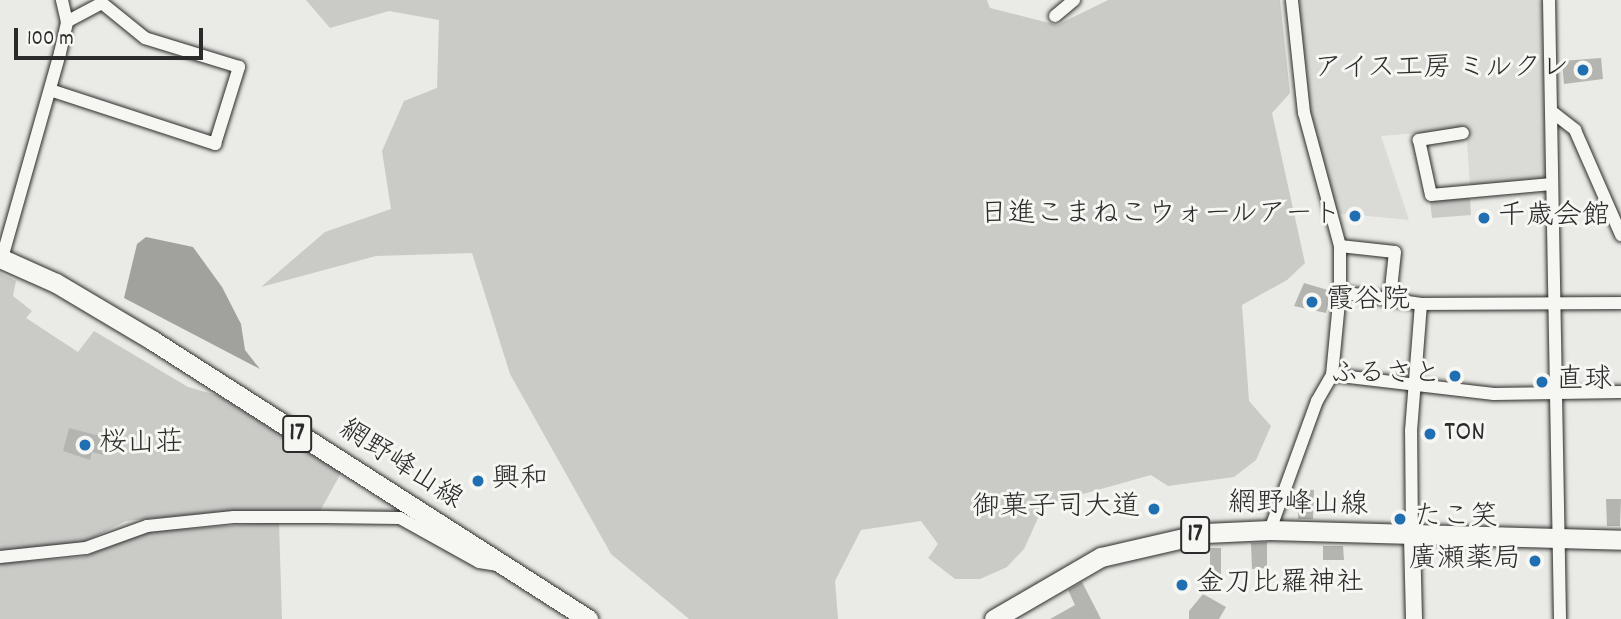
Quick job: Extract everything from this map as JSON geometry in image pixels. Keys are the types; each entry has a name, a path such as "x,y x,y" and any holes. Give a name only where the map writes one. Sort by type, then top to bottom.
{"main road":[{"name":"網野峰山線","path":"1,251 152,340 588,619"},
{"name":"網野峰山線","path":"994,619 1101,557 1205,533 1270,530 1417,537 1621,540"}],"street":[{"path":"1,251 50,90 67,22 62,0"},
{"path":"1055,16 1074,0"},
{"path":"1270,530 1317,401 1332,375 1340,292 1340,246 1304,113 1292,0"},
{"path":"1549,0 1560,619"},
{"path":"50,90 215,144 239,67 145,38 103,1 67,22"},
{"path":"1551,111 1575,130 1621,235"},
{"path":"1463,133 1419,140 1431,195 1552,184"},
{"path":"1340,246 1395,253 1390,298"},
{"path":"1340,292 1421,304 1621,303"},
{"path":"1414,619 1417,537 1415,386 1421,304"},
{"path":"1332,375 1415,386 1555,394 1621,392"},
{"path":"0,557 86,548 147,526 234,516 400,518 479,562 503,566"}],"shaded area":[{"path":"306,0 987,0 990,8 1057,25 1108,0 1280,0 1290,93 1272,113 1305,263 1287,280 1242,305 1249,401 1271,426 1256,460 1234,477 1168,486 1151,475 1044,505 1024,549 1007,567 980,579 955,579 928,558 938,544 921,521 861,530 835,581 838,619 689,619 611,554 510,374 472,253 376,256 261,287 325,232 391,209 382,151 404,101 437,88 439,20 389,11 330,28"},
{"path":"1294,0 1542,0 1545,175 1540,182 1470,186 1466,129 1381,136 1409,220 1336,213 1309,114"},
{"path":"1470,198 1471,215 1432,218 1430,201"},
{"path":"146,237 193,247 222,287 241,324 245,350 260,369 124,298 137,244"},
{"path":"0,273 16,281 13,296 32,311 26,318 78,352 94,331 188,387 219,396 341,473 319,513 230,511 126,521 84,542 0,553"},
{"path":"279,522 282,619 0,619 0,563 83,557 146,532"}],"building":[{"name":"アイス工房 ミルクレ","path":"1601,58 1603,79 1564,84 1562,61"},
{"name":"霞谷院","path":"1304,283 1331,291 1326,313 1294,306"},
{"name":"桜山荘","path":"69,428 108,438 103,455 92,452 90,460 63,451"},
{"path":"1299,489 1314,490 1313,519 1298,519"},
{"path":"1606,499 1621,499 1620,526 1607,526"},
{"path":"1267,542 1267,568 1252,569 1251,543"},
{"path":"1323,546 1343,546 1344,560 1323,560"},
{"path":"1210,548 1221,548 1221,576 1210,576"},
{"path":"1082,582 1101,619 1050,619 1075,605 1068,590"},
{"path":"1203,594 1226,607 1219,619 1189,619 1189,611"}],"place":[{"name":"アイス工房 ミルクレ","path":"1583,70"},
{"name":"日進こまねこウォールアート","path":"1355,216"},
{"name":"千歳会館","path":"1484,218"},
{"name":"霞谷院","path":"1312,302"},
{"name":"ふるさと","path":"1455,376"},
{"name":"直球","path":"1542,382"},
{"name":"TON","path":"1430,434"},
{"name":"桜山荘","path":"85,445"},
{"name":"興和","path":"478,481"},
{"name":"御菓子司大道","path":"1154,509"},
{"name":"たこ笑","path":"1400,519"},
{"name":"廣瀬薬局","path":"1535,561"},
{"name":"金刀比羅神社","path":"1182,585"}]}
